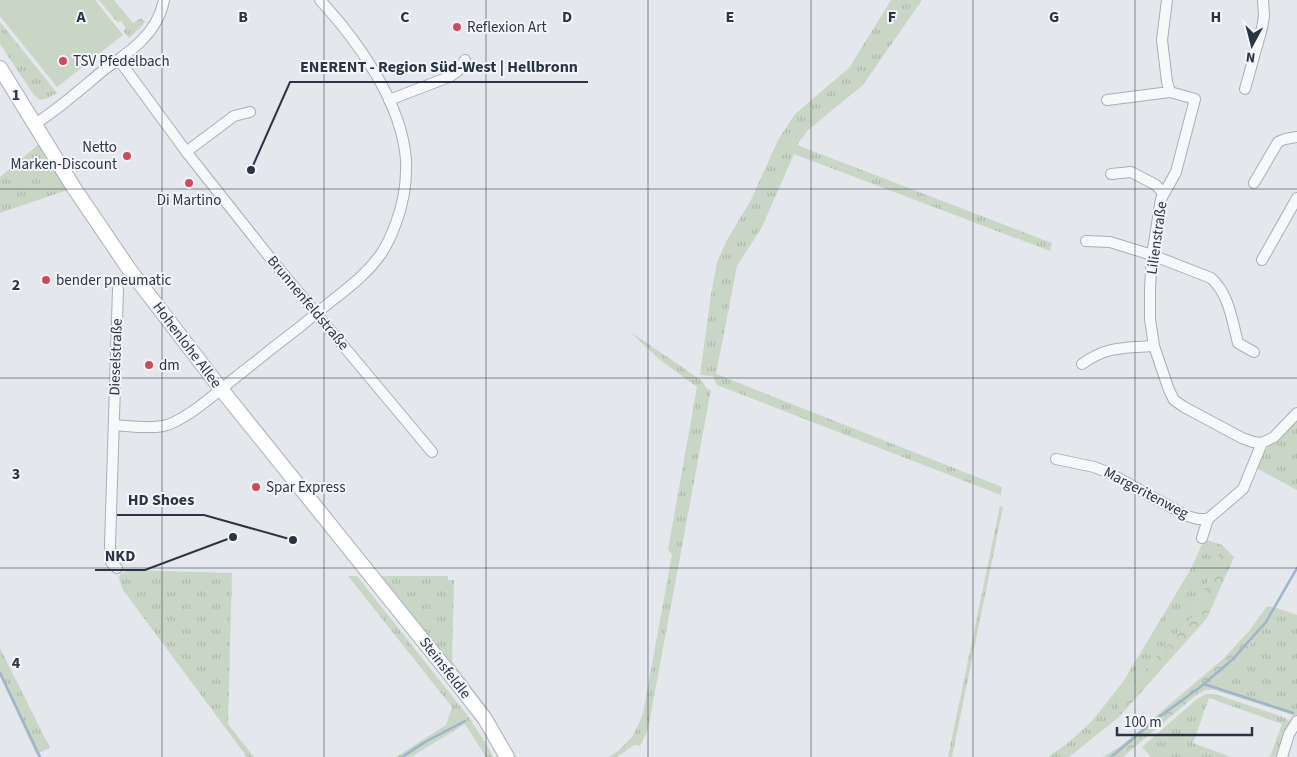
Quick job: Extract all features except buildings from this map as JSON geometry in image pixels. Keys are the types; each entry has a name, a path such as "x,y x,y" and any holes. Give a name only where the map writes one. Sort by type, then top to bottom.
{"street":[{"path":"35,124 50,115 142,40 155,24 161,13 164,0"},
{"path":"114,425 151,428 165,426 177,421 222,390 359,280 381,254 391,235 402,206 405,186 406,161 402,135 389,100 370,63 320,0"},
{"path":"1107,100 1170,92 1162,40 1167,0"},
{"path":"1245,89 1262,28 1264,16 1263,0"},
{"name":"Brunnenfeldstraße","path":"119,60 186,152 275,264 432,452"},
{"path":"389,100 449,77 458,71 465,60"},
{"name":"Hohenlohe Allee","path":"0,68 74,188 129,269 222,390 377,583"},
{"name":"Lilienstraße","path":"1170,92 1195,99 1176,172 1161,199 1152,255 1150,319 1154,346 1174,400 1242,438 1262,443"},
{"path":"186,152 234,116 250,112"},
{"path":"1254,183 1278,142 1297,137"},
{"path":"1111,174 1131,172 1156,185 1163,193"},
{"path":"1262,260 1297,198"},
{"path":"1086,240 1110,242 1152,255 1211,278 1219,285 1226,299 1238,343 1254,352"},
{"name":"Dieselstraße","path":"117,568 111,562 110,545 118,289"},
{"path":"1082,364 1094,355 1113,349 1154,346"},
{"path":"1202,538 1208,519 1243,489 1262,443 1274,437 1297,413"},
{"name":"Margeritenweg","path":"1056,459 1094,467 1107,472 1187,516 1208,519"},
{"name":"Steinsfeldle","path":"377,583 485,720 507,757"},
{"path":"1282,757 1289,734 1297,721"}],"green space":[{"name":"TSV Pfedelbach","path":"0,0 95,0 123,35 57,87 0,16"},
{"path":"99,0 114,0 133,23 141,18 145,22 129,38 123,31 126,28 121,21 117,22"},
{"path":"891,0 922,0 863,85 808,130 797,145 1052,243 1050,251 794,154 762,227 737,266 716,374 1002,487 1001,495 717,385 713,376 700,375 717,262 727,240 751,200 778,140 795,114 849,68"},
{"path":"0,22 57,93 40,100 34,95 0,44"},
{"path":"39,144 70,189 0,213 0,177"},
{"path":"629,331 701,380 707,389 711,390 648,729 640,746 634,745 617,757 609,757 633,736 643,714 672,554 668,550 697,387 660,360"},
{"path":"1297,420 1297,490 1256,468 1263,452"},
{"path":"1000,506 1003,507 952,757 948,757"},
{"path":"1204,539 1222,545 1195,614 1120,697 1119,717 1069,757 1048,757 1068,743 1091,722 1123,682 1192,567"},
{"path":"1222,545 1234,557 1207,618 1119,717 1120,697 1195,614"},
{"path":"128,570 232,573 228,724 254,757 247,757 123,590 119,579 120,574"},
{"path":"348,576 357,576 468,716 493,757 486,757 465,724 411,757 396,757 446,725 452,707"},
{"path":"379,576 448,576 448,580 454,580 452,661 490,712 516,757 511,757"},
{"path":"1267,606 1277,608 1239,660 1123,757 1103,757 1122,745 1223,659 1249,631"},
{"path":"1277,608 1297,615 1296,716 1215,690 1205,690 1239,660"},
{"path":"0,648 50,748 36,754 0,675"},
{"path":"1206,694 1215,694 1283,717 1291,722 1278,756 1270,757 1282,724 1209,698 1193,743 1231,757 1151,757 1142,747 1197,699"}],"waterway":[{"path":"1111,757 1233,659 1266,622 1297,568"},
{"path":"0,673 40,757"},
{"path":"1204,684 1293,713"},
{"path":"402,757 425,742 465,721"}],"place":[{"name":"Reflexion Art","path":"457,27"},
{"name":"TSV Pfedelbach","path":"63,61"},
{"name":"Netto Marken-Discount","path":"127,156"},
{"name":"ENERENT - Region Süd-West | Hellbronn","path":"251,170"},
{"name":"Di Martino","path":"189,183"},
{"name":"bender pneumatic","path":"46,280"},
{"name":"dm","path":"149,365"},
{"name":"Spar Express","path":"256,487"},
{"name":"NKD","path":"233,537"},
{"name":"HD Shoes","path":"293,540"}]}
